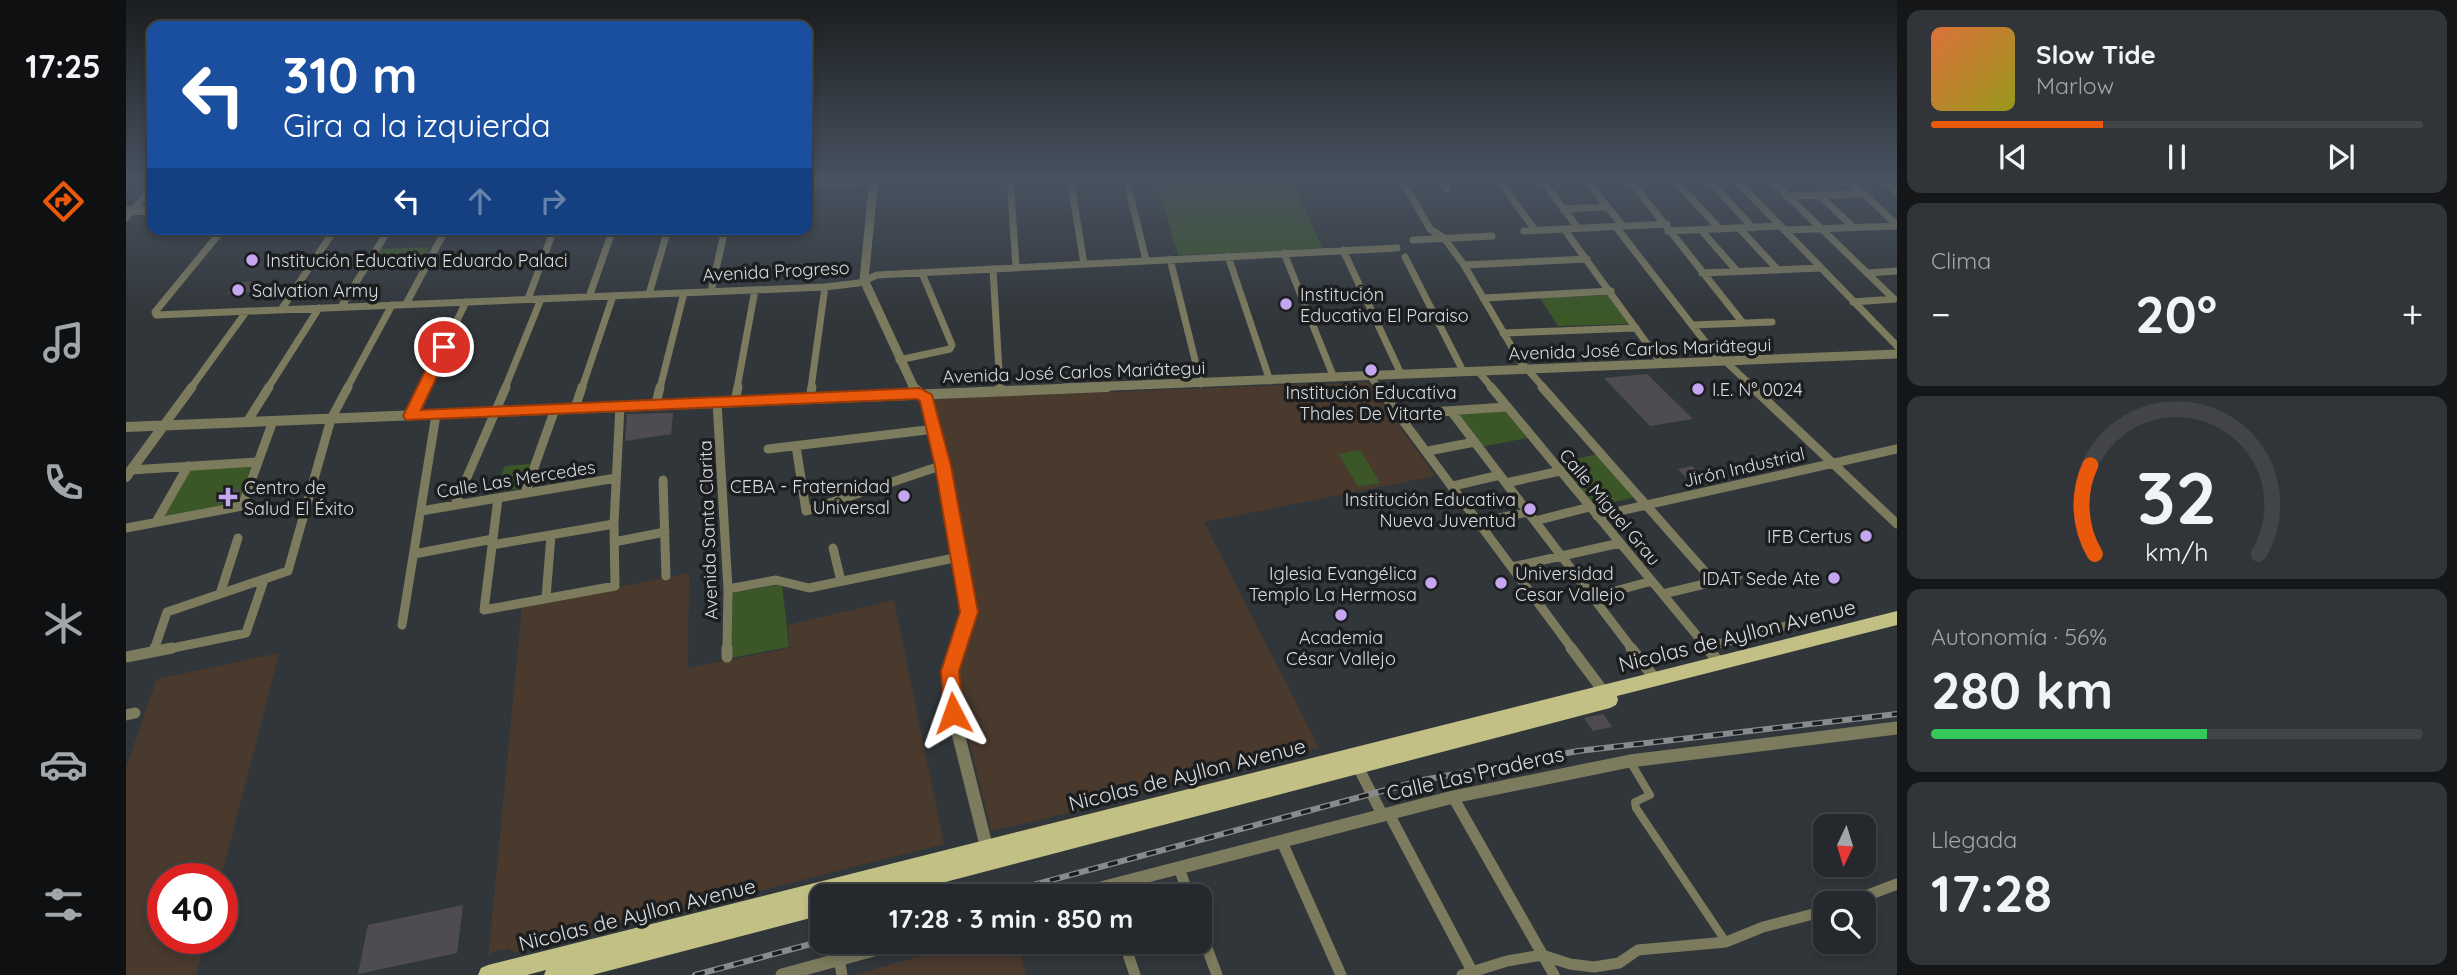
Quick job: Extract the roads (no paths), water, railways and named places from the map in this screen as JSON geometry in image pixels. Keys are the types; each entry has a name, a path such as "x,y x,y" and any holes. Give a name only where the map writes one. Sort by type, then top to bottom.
{"main road":[{"name":"Nicolas de Ayllon Avenue","path":"1355,761 1604,692 1897,618"},
{"name":"Nicolas de Ayllon Avenue","path":"488,975 988,855 1897,626"},
{"name":"Nicolas de Ayllon Avenue","path":"895,884 988,855"},
{"name":"Nicolas de Ayllon Avenue","path":"554,975 810,908"}],"street":[{"path":"872,224 864,279 914,389 927,398 943,466 969,612 950,671 953,713 988,855"},
{"path":"1013,224 1016,267"},
{"path":"1077,224 1084,264"},
{"path":"1137,224 1146,260"},
{"path":"1427,224 1430,229 1444,238 1464,265 1527,369 1714,582"},
{"path":"1530,224 1535,230"},
{"path":"1574,224 1578,228"},
{"path":"1618,224 1692,324 1723,361 1897,524"},
{"path":"1664,224 1743,323"},
{"path":"1715,224 1720,229"},
{"path":"1749,224 1753,228"},
{"path":"1778,224 1853,302 1896,353"},
{"path":"1814,224 1825,231 1895,300 1853,302"},
{"path":"1849,224 1853,227"},
{"path":"1524,231 1620,226 1701,230 1897,225"},
{"path":"1739,228 1778,270"},
{"path":"1564,229 1661,363"},
{"path":"1701,230 1737,271"},
{"name":"Avenida Progreso","path":"218,235 155,312 156,315 825,287 851,284 877,275 1397,248"},
{"path":"281,310 331,235"},
{"path":"341,307 385,235"},
{"path":"406,304 443,235"},
{"path":"528,299 552,235"},
{"path":"589,297 610,235"},
{"path":"649,294 666,235"},
{"path":"711,292 724,235"},
{"path":"1413,240 1492,236"},
{"path":"1343,250 1401,374"},
{"path":"1284,253 1334,378"},
{"path":"1228,256 1270,381"},
{"path":"1405,257 1463,371"},
{"path":"1170,259 1201,384"},
{"path":"1464,265 1587,259"},
{"path":"1702,273 1821,268"},
{"path":"993,269 1000,391"},
{"path":"1867,272 1897,271"},
{"path":"899,360 950,349 952,345 922,273"},
{"path":"810,398 825,287"},
{"path":"735,401 755,290"},
{"path":"1483,298 1611,291"},
{"path":"656,404 684,293"},
{"path":"576,408 613,296"},
{"path":"455,505 541,299"},
{"path":"411,416 466,302"},
{"path":"154,651 167,612 289,572 331,419 392,305"},
{"path":"247,422 319,308"},
{"path":"129,474 246,312"},
{"path":"1692,324 1772,322"},
{"path":"1503,332 1636,328"},
{"name":"Avenida José Carlos Mariátegui","path":"126,427 1896,353"},
{"name":"Calle Miguel Grau","path":"1478,371 1720,662"},
{"path":"1370,376 1401,414 1604,692"},
{"name":"Avenida Santa Clarita","path":"718,402 729,589 727,657"},
{"path":"498,498 484,610 615,586 614,524 620,406"},
{"path":"1401,414 1506,407"},
{"path":"525,493 555,409"},
{"path":"1451,411 1656,680"},
{"path":"402,625 436,415"},
{"path":"126,528 242,506 273,421"},
{"path":"768,449 935,429"},
{"path":"1428,451 1475,442"},
{"path":"796,446 806,511 943,466"},
{"name":"Jirón Industrial","path":"1597,516 1897,449"},
{"path":"129,474 257,461"},
{"path":"156,522 188,466"},
{"path":"1453,486 1560,471"},
{"name":"Calle Las Mercedes","path":"421,511 616,478"},
{"path":"663,480 666,576"},
{"path":"1535,521 1590,507"},
{"path":"1480,522 1528,512"},
{"path":"414,554 614,524"},
{"path":"614,542 665,531"},
{"path":"546,598 551,534"},
{"path":"220,594 238,538"},
{"path":"1512,567 1620,543"},
{"path":"833,548 841,582"},
{"path":"729,589 776,580 802,589 959,557"},
{"path":"1662,594 1738,576"},
{"path":"126,657 246,633 264,580"},
{"path":"1593,597 1652,581"},
{"path":"1707,647 1786,625"},
{"name":"Calle Las Praderas","path":"1130,884 1179,868 1453,797 1630,761 1897,728"},
{"path":"1355,761 1386,815 1467,973 1542,955 1570,964 1594,967 1619,963 1638,950 1726,942 1763,927 1813,914"},
{"path":"1630,761 1650,795 1635,802 1636,808 1726,942"},
{"path":"1453,797 1554,975"},
{"path":"1282,842 1341,975"},
{"path":"1179,868 1185,884"},
{"path":"1876,892 1897,884"},
{"path":"782,975 858,954"},
{"path":"1128,954 1135,975"},
{"path":"1209,954 1217,975"},
{"path":"839,959 842,975"}],"railway":[{"path":"1037,884 1423,780 1578,751 1897,714"},
{"path":"695,975 810,944"}],"place":[{"name":"Institución Educativa Eduardo Palaci","path":"252,260"},
{"name":"Salvation Army","path":"238,290"},
{"name":"Institución Educativa El Paraiso","path":"1286,304"},
{"name":"Institución Educativa Thales De Vitarte","path":"1371,370"},
{"name":"I.E. N° 0024","path":"1698,389"},
{"name":"CEBA - Fraternidad Universal","path":"904,496"},
{"name":"Centro de Salud El Éxito","path":"228,497"},
{"name":"Institución Educativa Nueva Juventud","path":"1530,509"},
{"name":"IFB Certus","path":"1866,536"},
{"name":"IDAT Sede Ate","path":"1834,578"},
{"name":"Iglesia Evangélica Templo La Hermosa","path":"1431,583"},
{"name":"Universidad Cesar Vallejo","path":"1501,583"},
{"name":"Academia César Vallejo","path":"1341,615"}]}
